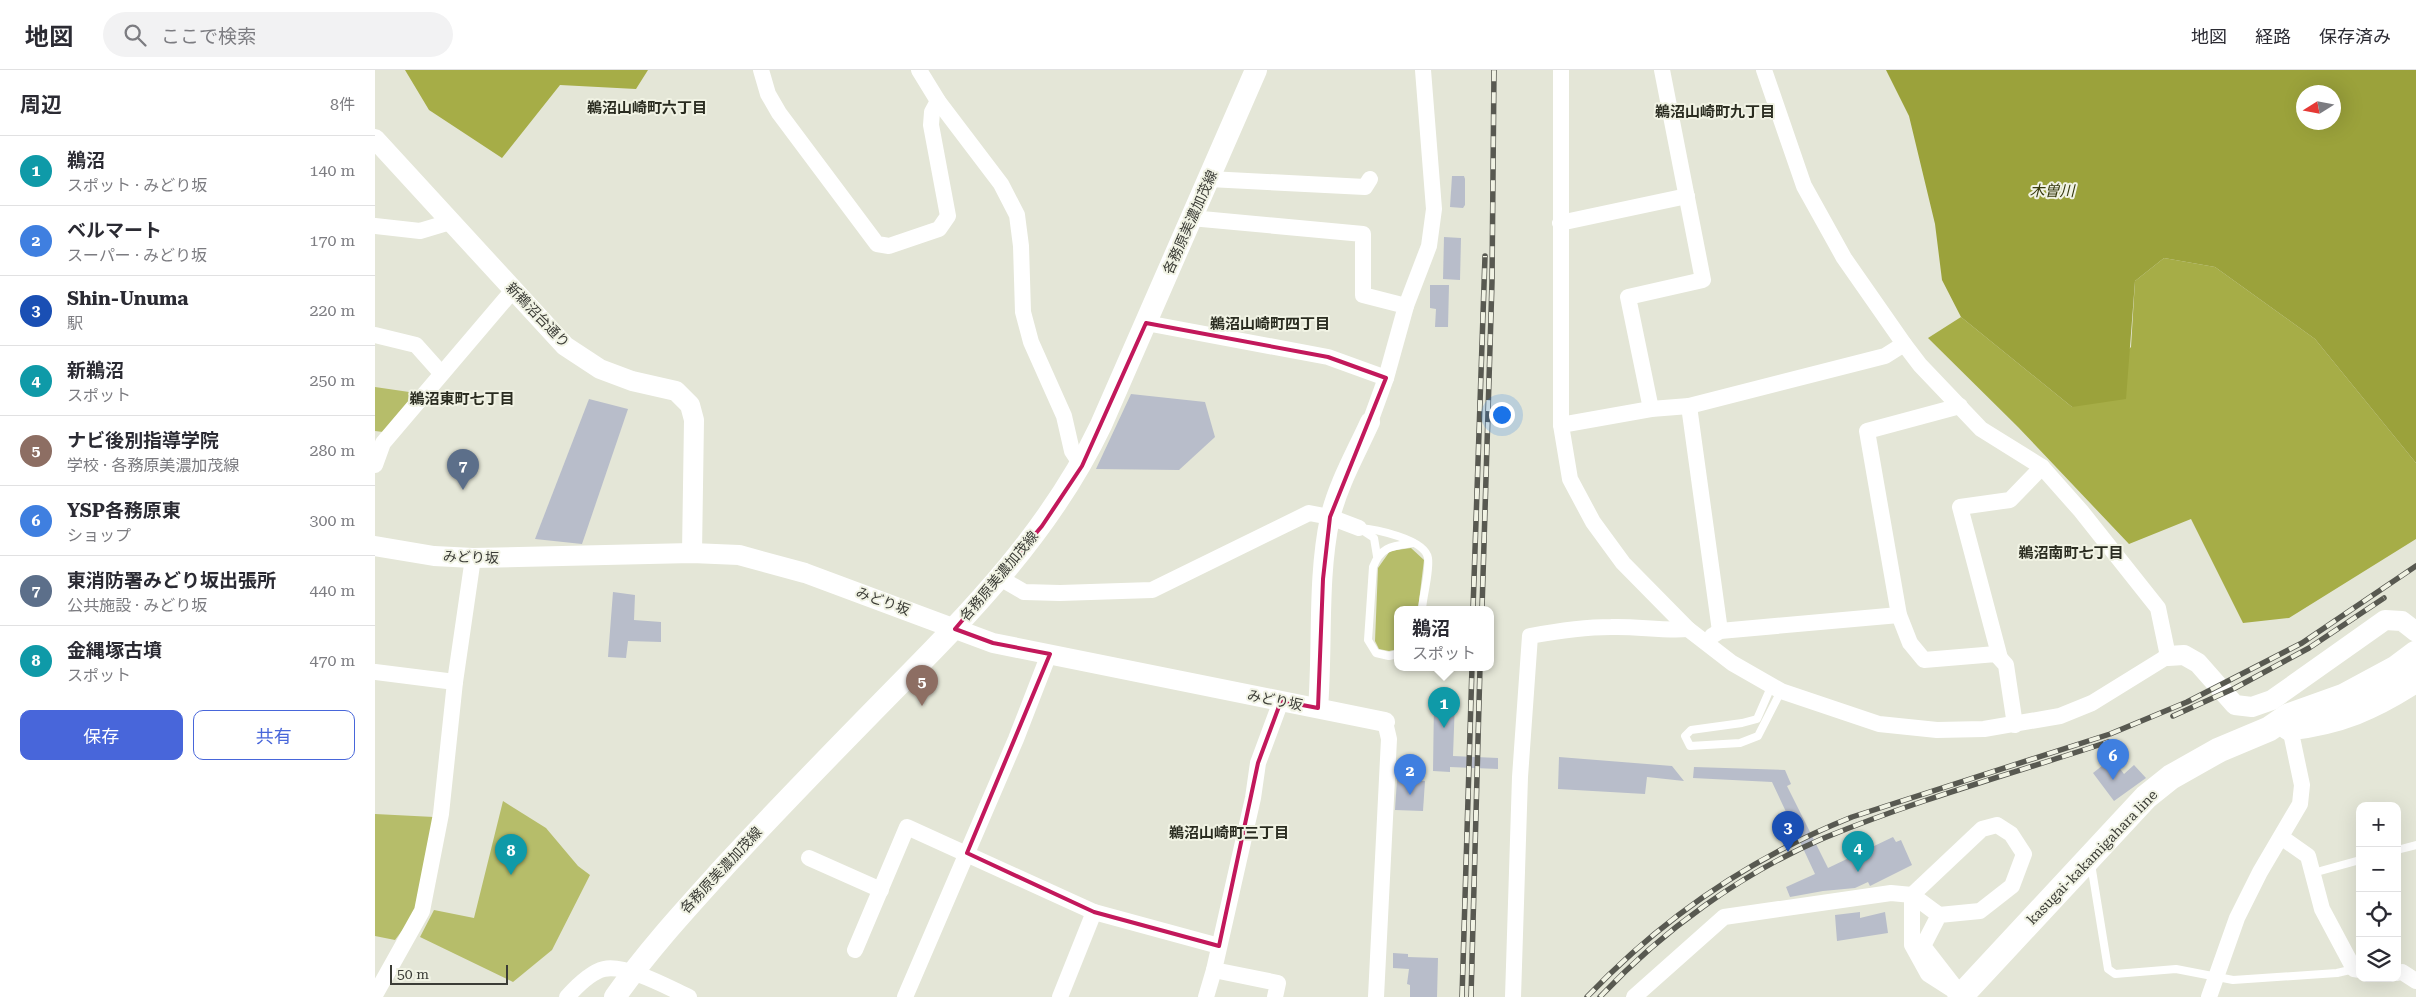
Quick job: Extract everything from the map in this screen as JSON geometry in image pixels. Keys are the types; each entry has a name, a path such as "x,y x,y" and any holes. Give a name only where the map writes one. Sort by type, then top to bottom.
{"main road":[{"name":"各務原美濃加茂線","path":"615,997 661,936 786,799 955,629 1042,526 1081,466 1147,323 1256,70"},
{"name":"kasugai-kakamigahara line","path":"2280,728 2288,716 2344,696 2396,668 2416,653"},
{"name":"kasugai-kakamigahara line","path":"1961,996 2145,797 2171,777 2219,750 2280,728 2337,720 2398,693 2416,680"}],"street":[{"path":"761,70 768,94 779,113 877,244 889,246 939,229 948,216 931,125 932,112 938,101"},
{"path":"919,70 938,101 1001,184 1017,216 1021,246 1023,312 1031,342 1064,416 1072,451 1081,466"},
{"path":"1318,708 1323,579 1330,518 1339,490 1370,422 1386,378 1407,306 1429,246 1434,209 1423,70"},
{"path":"1561,70 1561,425 1570,479 1593,522 1623,563 1688,629 1732,663 1776,689 1879,724 1937,730 1984,729 2060,716 2092,703 2168,656 2184,654 2198,663 2235,705 2252,707 2272,700 2385,620 2402,621 2416,632"},
{"path":"1651,409 1627,297 1703,280 1661,70"},
{"path":"1764,70 1804,186 1844,258 1903,344 1920,365 1981,429 2042,467 2081,511 2158,608 2168,656"},
{"name":"新鵜沼台通り","path":"375,139 565,346 600,369 632,382 676,392 691,405 694,420 692,553"},
{"path":"1209,179 1365,187 1370,179"},
{"path":"1560,223 1687,196"},
{"path":"1191,218 1363,234 1363,295 1407,306"},
{"path":"375,226 420,231 450,222"},
{"path":"375,465 379,440 441,373 514,289"},
{"path":"1147,323 1328,357 1386,378"},
{"path":"375,335 416,345 441,373"},
{"path":"1561,425 1651,409 1689,406 1885,356 1903,344"},
{"path":"1689,406 1720,631"},
{"path":"1960,406 1867,431 1899,615 1910,643 1924,660 1996,654 2006,666 2015,725"},
{"path":"2000,658 1960,507 2010,500 2042,467"},
{"path":"1000,578 1023,592 1059,593 1152,590 1309,513 1359,528"},
{"name":"みどり坂","path":"375,546 434,556 473,558 692,553 739,556 773,563 993,643 1385,722"},
{"path":"375,995 421,911 441,814 455,682 473,558"},
{"path":"1703,640 1720,631 1899,615"},
{"path":"1513,997 1520,777 1530,636 1573,629 1612,626 1668,630 1688,629"},
{"path":"905,997 1049,654"},
{"path":"375,672 455,682"},
{"path":"1206,997 1253,798 1258,762 1281,701"},
{"path":"1376,997 1389,739 1385,722"},
{"path":"2209,997 2237,918 2260,872 2296,814 2302,794 2280,728"},
{"path":"1634,997 1724,917 1891,893 1912,895 1939,915 1980,911 2012,886 2024,854 2011,834 1997,825 1982,829 1912,895 1912,944 1928,974 1961,996"},
{"path":"855,950 907,827 1094,912 1219,946"},
{"path":"2281,837 2308,856 2326,920 2356,968"},
{"path":"809,858 881,890"},
{"path":"1060,997 1094,912"},
{"path":"1939,915 1923,946 1961,996"},
{"path":"567,997 577,986 605,969 633,972 689,997"},
{"path":"1213,970 1278,983 1275,997"},
{"path":"2401,972 2416,981"}],"lane":[{"path":"1359,528 1379,529 1413,543 1424,550 1428,558 1422,606"},
{"path":"1359,528 1374,538 1377,556 1373,567 1368,640 1377,653 1389,656 1394,655"},
{"path":"1377,556 1391,546 1413,543"},
{"path":"1776,689 1758,736 1740,743 1690,746 1685,736 1691,730 1742,724 1757,719 1776,689"},
{"path":"2401,849 2416,845"},
{"path":"2090,857 2109,969 2115,974 2176,969 2233,980 2356,970"},
{"path":"2313,873 2356,861"}],"highlighted area":[{"path":"1146,323 1328,357 1386,378 1330,517 1323,579 1318,708 1281,701 1258,763 1219,946 1094,912 967,853 1050,654 993,643 955,629 1042,526 1082,466"}],"shaded area":[{"path":"405,70 648,70 636,89 560,85 502,158 429,110"},
{"path":"2164,258 2215,267 2315,339 2416,463 2416,539 2289,618 2243,623 2191,519 2129,544 2018,427 1928,338 1961,317 2072,407 2131,347 2135,281"},
{"path":"375,387 416,393 383,432 375,431"},
{"path":"1411,548 1424,560 1418,606 1394,606 1394,650 1389,651 1379,649 1375,641 1378,568 1390,551"},
{"path":"503,801 546,828 578,866 590,875 552,950 513,982 420,937 434,910 474,918"},
{"path":"375,814 434,817 416,912 395,940 375,936"}],"water":[{"name":"木曽川","path":"1886,70 2416,70 2416,463 2315,339 2215,267 2164,258 2135,281 2126,399 2072,407 1961,317 1942,280 1935,224 1909,116"}],"building":[{"path":"1452,176 1464,176 1465,205 1463,208 1450,207"},
{"path":"1444,237 1461,238 1460,280 1443,279"},
{"path":"1430,285 1449,285 1448,327 1435,327 1436,309 1430,308"},
{"path":"1131,394 1205,402 1215,437 1179,470 1096,469"},
{"path":"589,399 628,409 582,544 535,539"},
{"path":"613,592 635,595 634,620 661,622 661,642 628,641 626,658 608,657"},
{"path":"1434,701 1455,701 1453,756 1498,758 1498,769 1450,767 1450,772 1433,771"},
{"path":"1559,757 1672,766 1684,781 1647,777 1645,794 1558,789"},
{"path":"2112,758 2124,774 2134,765 2146,778 2114,801 2093,773"},
{"path":"1694,767 1785,770 1791,784 1787,786 1828,868 1893,837 1896,842 1901,840 1912,865 1870,886 1868,882 1855,888 1790,897 1786,887 1815,874 1772,782 1693,778"},
{"path":"1397,779 1425,781 1423,811 1395,810"},
{"path":"1860,912 1860,918 1885,912 1888,933 1837,941 1835,915"},
{"path":"1393,953 1408,954 1408,957 1438,958 1437,997 1410,997 1410,985 1407,984 1409,969 1393,968"}],"railway":[{"path":"1482,606 1492,282 1494,70"},
{"path":"1473,606 1485,256"},
{"path":"1587,997 1616,968 1677,916 1743,871 1778,851 1852,817 2110,734 2187,702 2302,643 2416,566"},
{"path":"2173,716 2235,688 2309,648 2384,598"},
{"path":"1462,997 1472,671"},
{"path":"1471,997 1480,671"},
{"path":"1600,997 1649,949 1676,927 1733,887 1793,852 1894,811 2108,742"}],"place":[{"name":"東消防署みどり坂出張所","path":"463,490"},
{"name":"ナビ後別指導学院","path":"922,706"},
{"name":"鵜沼","path":"1444,728"},
{"name":"YSP各務原東","path":"2113,780"},
{"name":"ベルマート","path":"1410,795"},
{"name":"Shin-Unuma","path":"1788,852"},
{"name":"新鵜沼","path":"1858,872"},
{"name":"金縄塚古墳","path":"511,875"}],"district":[{"name":"鵜沼山崎町六丁目","path":"647,108"},
{"name":"鵜沼山崎町九丁目","path":"1715,112"},
{"name":"鵜沼山崎町四丁目","path":"1270,324"},
{"name":"鵜沼東町七丁目","path":"462,399"},
{"name":"鵜沼南町七丁目","path":"2071,553"},
{"name":"鵜沼山崎町三丁目","path":"1229,833"}]}
